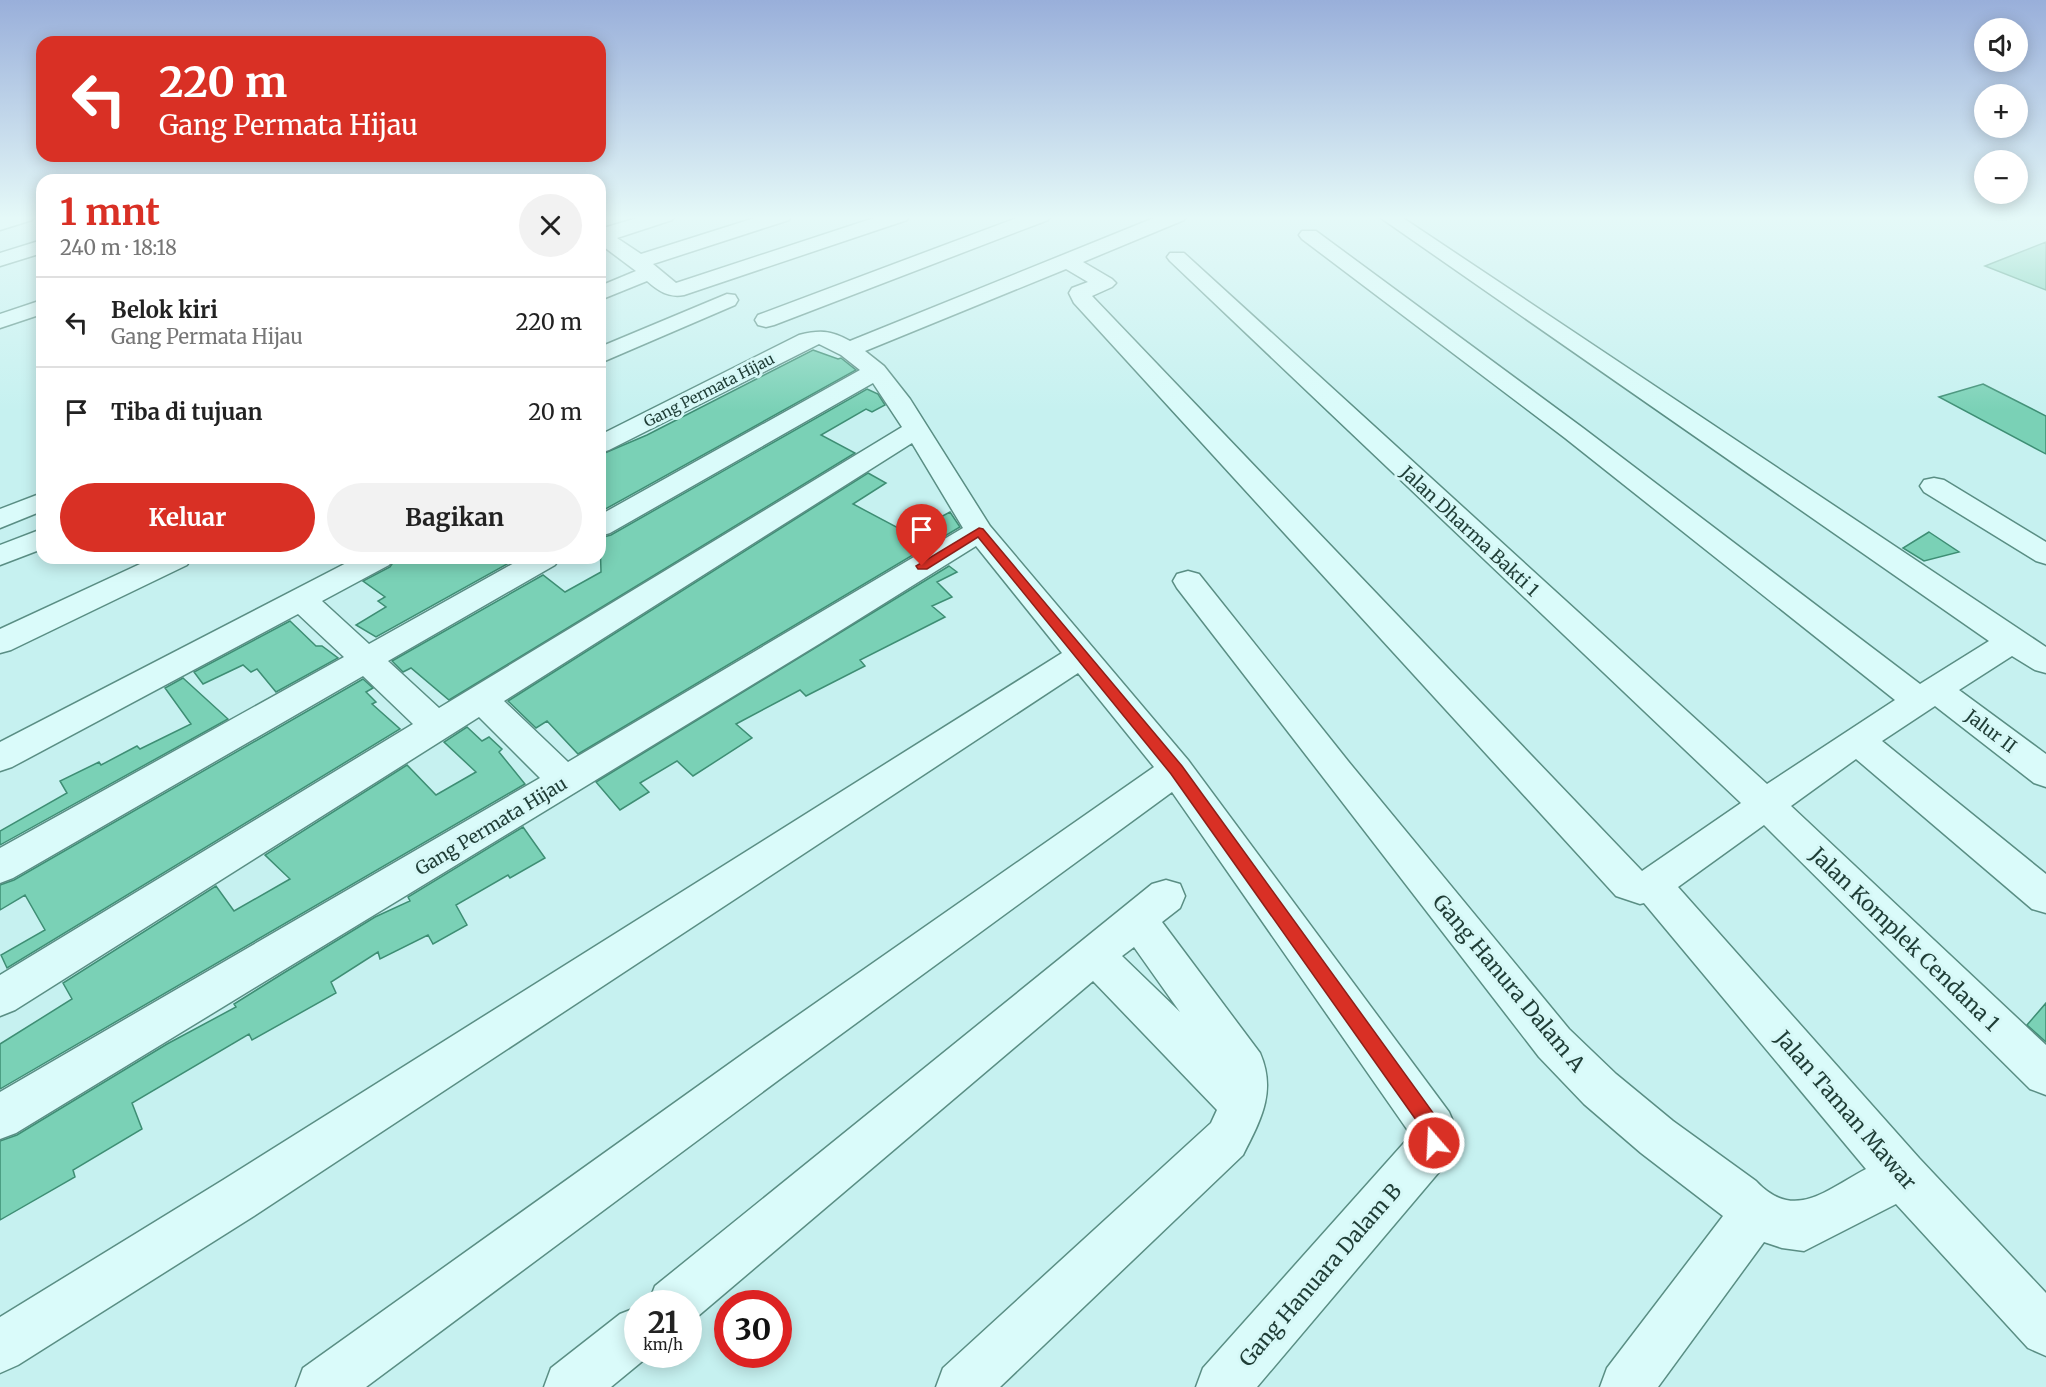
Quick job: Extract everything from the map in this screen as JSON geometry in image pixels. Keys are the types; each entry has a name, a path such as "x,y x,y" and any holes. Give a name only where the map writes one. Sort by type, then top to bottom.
{"street":[{"path":"657,281 671,290 683,289 710,281"},
{"path":"766,320 870,281"},
{"path":"849,350 1022,281"},
{"path":"1101,281 1105,283 1080,292 1082,298 1630,885 1640,888 1652,885 1857,740 2012,641"},
{"name":"Jalan Dharma Bakti 1","path":"1203,281 1765,804"},
{"name":"Jalur II","path":"1371,281 1927,695 2046,773"},
{"path":"1482,281 2046,662"},
{"name":"Gang Hanuara Dalam B","path":"700,284 766,320 813,339 831,340 849,350 876,371 916,429 979,531 1176,770 1436,1135 1434,1143 1222,1387"},
{"path":"606,353 727,300"},
{"path":"0,321 36,309"},
{"name":"Gang Permata Hijau","path":"606,442 813,339"},
{"path":"606,524 876,371"},
{"path":"0,997 916,429"},
{"path":"1934,486 2046,555"},
{"path":"0,519 36,504"},
{"name":"Gang Permata Hijau","path":"0,1117 565,781 979,531"},
{"path":"0,556 36,541"},
{"path":"0,642 164,564"},
{"path":"0,758 367,564"},
{"path":"0,867 534,564"},
{"name":"Gang Hanura Dalam A","path":"1188,581 1335,771 1554,1043 1600,1089 1657,1137 1739,1198 1749,1209 1769,1221 1792,1227 1804,1227 1902,1175"},
{"path":"300,598 436,725"},
{"path":"0,1347 250,1191 1081,656"},
{"path":"481,698 565,781"},
{"path":"1857,740 2046,897"},
{"path":"322,1387 769,1061 1176,770"},
{"name":"Jalan Komplek Cendana 1","path":"1765,804 2046,1074"},
{"name":"Jalan Taman Mawar","path":"1652,885 1902,1175 2046,1330"},
{"path":"690,1290 1152,908 1245,1068 1244,1106 1227,1139 962,1387"},
{"path":"1095,956 1244,1106"},
{"path":"1626,1387 1751,1219 1749,1209"},
{"path":"570,1387 624,1343"}],"building":[{"path":"2022,281 2046,281 2046,290"},
{"path":"813,350 841,358 856,370 606,509 606,452 647,435"},
{"path":"1983,384 2046,416 2046,454 1939,397"},
{"path":"867,389 878,394 885,405 872,412 866,409 821,435 855,453 449,700 411,668 403,672 392,661 543,575 565,592 601,572 601,564 606,564 606,536"},
{"path":"868,473 886,483 853,504 898,528 914,520 924,526 950,512 960,527 578,754 547,721 536,728 508,701"},
{"path":"1929,532 1959,552 1924,561 1903,548"},
{"path":"392,564 507,564 376,637 356,625 386,607 378,601 385,597 363,581"},
{"path":"949,566 957,572 937,582 952,597 932,606 945,617 860,660 865,666 806,696 800,690 736,724 752,738 693,776 677,761 640,783 649,792 620,810 596,782"},
{"path":"290,621 316,646 322,646 338,658 276,692 257,669 251,672 243,665 203,684 194,672"},
{"path":"183,678 228,719 0,845 0,831 67,793 60,781 99,762 101,765 137,746 140,749 191,724 165,688"},
{"path":"363,679 373,688 366,692 376,702 372,704 400,729 7,968 1,955 45,930 25,895 0,910 0,885 14,880"},
{"path":"467,727 482,741 489,737 502,749 499,752 525,784 0,1089 0,1044 72,999 63,983 216,886 234,911 290,879 265,855 407,765 436,795 476,772 444,742"},
{"path":"523,827 545,858 510,878 508,875 456,905 467,925 433,944 428,935 380,959 378,952 331,982 336,993 252,1040 249,1034 132,1103 142,1129 73,1170 75,1177 0,1220 0,1141 17,1135 167,1044 236,1007 234,1004 375,917 410,901 408,897"},
{"path":"2046,1003 2046,1042 2027,1025"}],"route":[{"path":"922,566 979,531 1176,770 1433,1128 1436,1135 1434,1143"}]}
